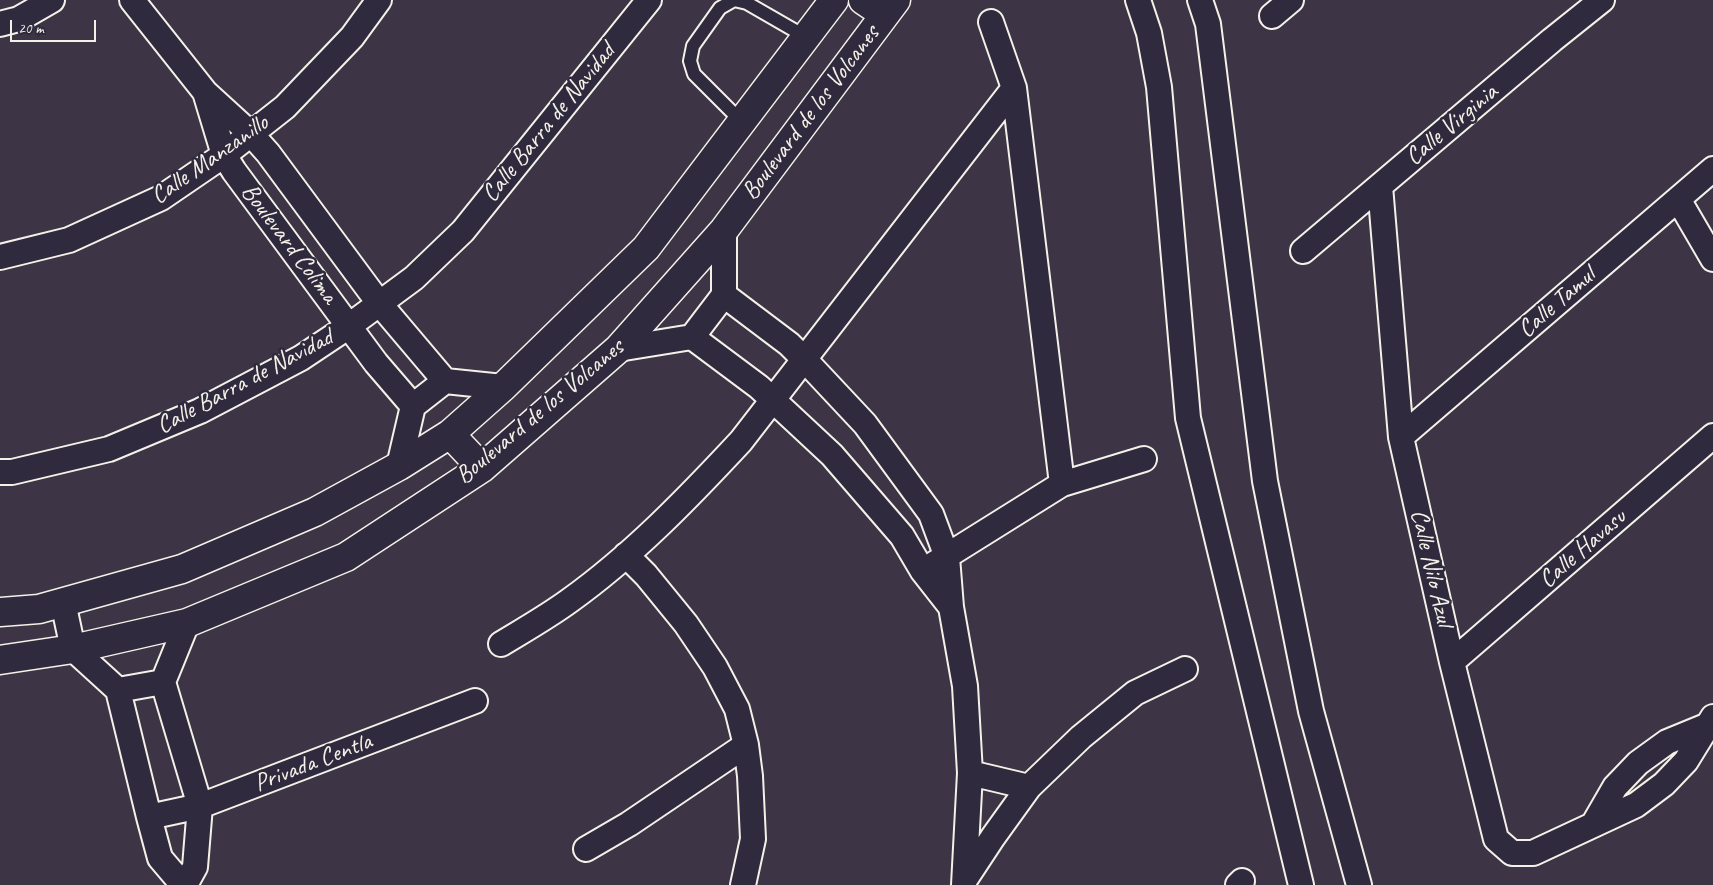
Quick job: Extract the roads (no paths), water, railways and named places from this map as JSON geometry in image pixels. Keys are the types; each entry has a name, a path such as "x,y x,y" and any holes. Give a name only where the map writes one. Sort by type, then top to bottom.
{"street":[{"path":"0,24 20,19 52,0"},
{"name":"Boulevard Colima","path":"132,0 205,92 251,134 268,153 380,304 445,381"},
{"name":"Calle Manzanillo","path":"0,257 69,240 161,198 224,155 285,107 352,37 379,0"},
{"name":"Calle Barra de Navidad","path":"0,472 12,472 108,449 191,415 301,358 380,304 414,278 462,231 649,0"},
{"name":"Boulevard de los Volcanes","path":"0,612 39,608 182,569 315,512 399,466 450,434 503,387 646,248 834,0"},
{"path":"1138,0 1149,33 1159,87 1188,418 1301,885"},
{"path":"1200,0 1208,24 1265,481 1312,711 1359,885"},
{"path":"1272,16 1291,0"},
{"name":"Calle Virginia","path":"1304,251 1552,40 1602,0"},
{"name":"Boulevard de los Volcanes","path":"0,660 73,649 187,623 346,557 482,468 618,349 724,230 881,5"},
{"path":"991,22 1014,88 1062,484"},
{"path":"501,644 569,602 626,555 695,491 741,441 773,401 1014,88"},
{"name":"Boulevard Colima","path":"205,92 224,155 234,171 376,363 413,406"},
{"name":"Calle Tamul","path":"1400,437 1713,169"},
{"name":"Calle Nilo Azul","path":"1380,186 1400,437 1452,662 1496,839 1512,853 1533,853 1636,805 1664,784 1686,761 1710,722"},
{"path":"1678,199 1713,259"},
{"path":"618,349 692,337 724,295 724,230"},
{"path":"724,295 789,344 805,360 865,424 931,514 947,557 951,606 965,686 970,773 965,882"},
{"path":"692,337 759,387 832,455 902,536 922,570 951,606"},
{"path":"399,466 413,406 445,381 503,387"},
{"path":"450,434 482,468"},
{"name":"Calle Havasu","path":"1452,662 1713,436"},
{"path":"922,570 947,557 1062,484 1144,459"},
{"path":"626,555 646,575 686,624 715,667 737,709 746,745 750,776 753,839 743,885"},
{"path":"63,602 73,649 118,690 160,858 184,885 195,867 200,806 163,682 187,623"},
{"path":"965,882 993,837 1029,787 1081,737 1135,693 1185,669"},
{"path":"118,690 163,682"},
{"name":"Privada Centla","path":"149,817 200,806 475,701"},
{"name":"Calle Nilo Azul","path":"1593,825 1615,787 1638,764 1667,742 1710,722"},
{"path":"586,849 629,824 746,745"},
{"path":"970,773 1029,787"}],"lane":[{"path":"742,122 694,74 690,61 693,46 720,8 734,0 747,3 806,37"}]}
